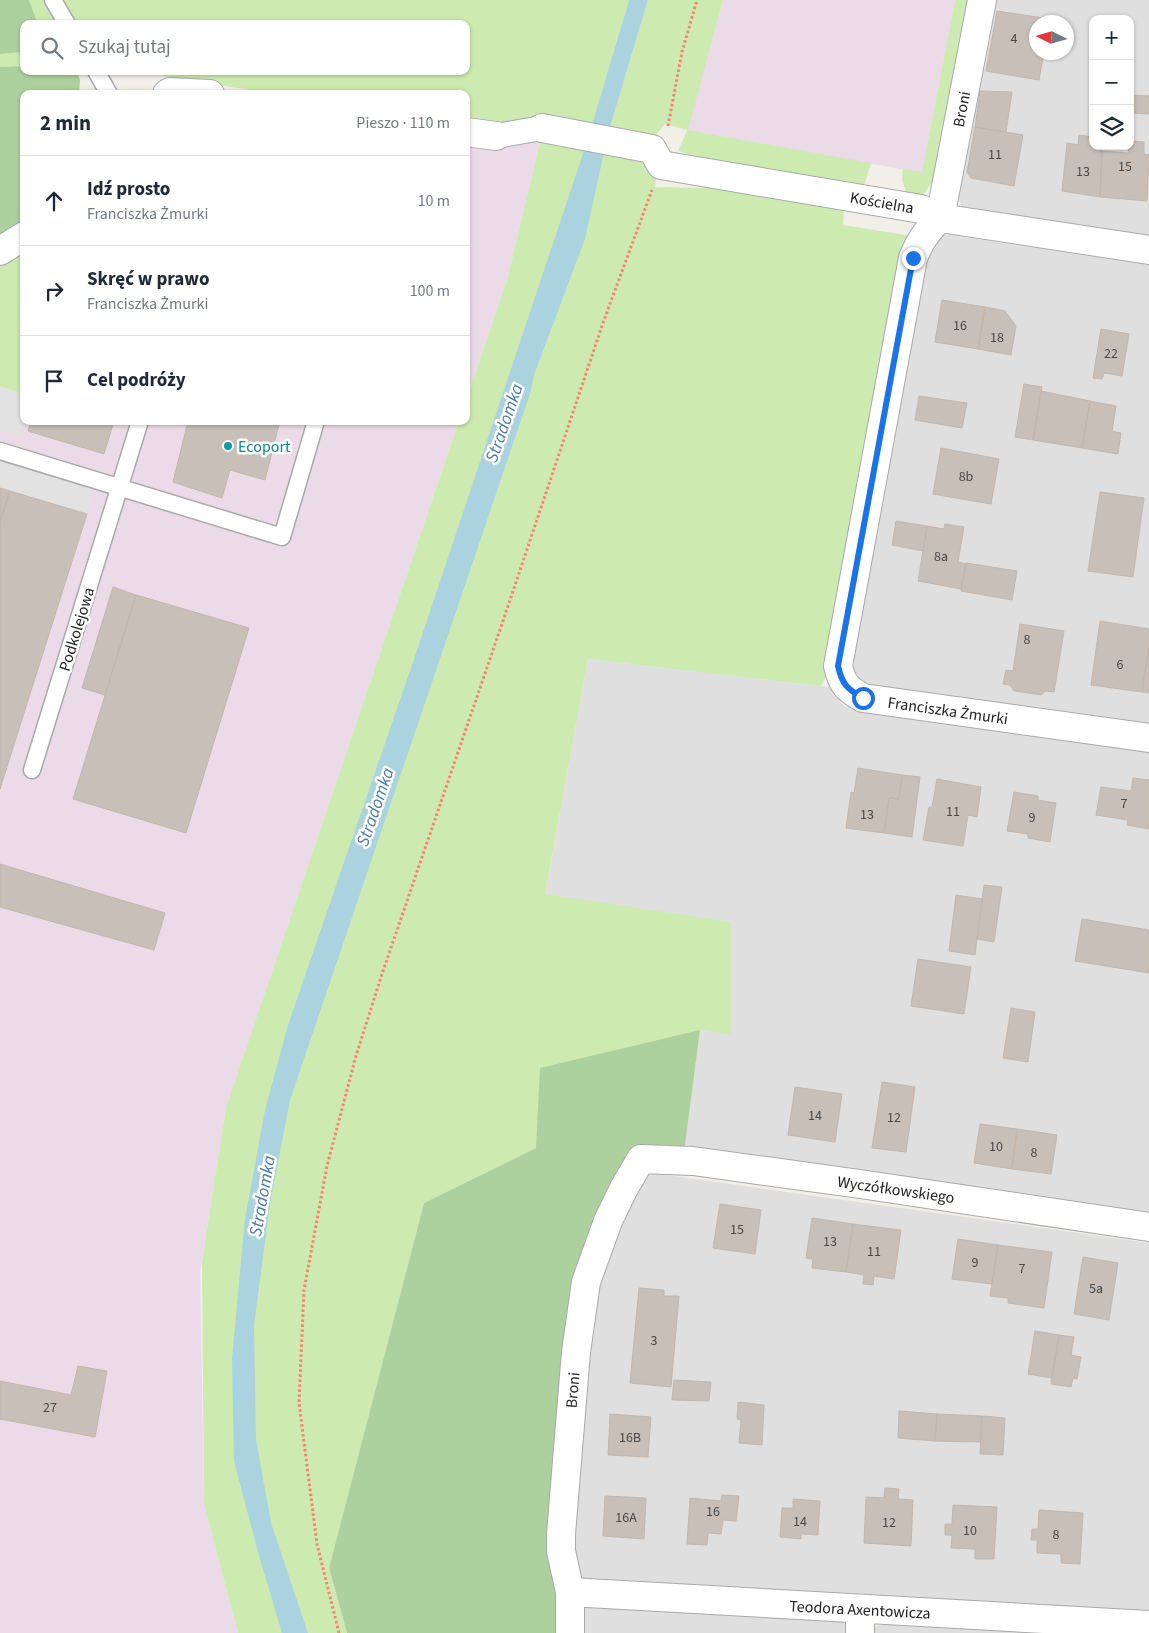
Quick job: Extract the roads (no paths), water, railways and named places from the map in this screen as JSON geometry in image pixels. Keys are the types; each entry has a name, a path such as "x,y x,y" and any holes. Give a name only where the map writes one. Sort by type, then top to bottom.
{"street":[{"name":"Broni","path":"940,218 982,0"},
{"name":"Kościelna","path":"542,128 656,157 921,209 940,218 1149,250"},
{"path":"470,133 496,136 542,128"},
{"name":"Franciszka Żmurki","path":"940,218 919,242 913,258 838,666 841,677 849,690 863,698 1149,738"},
{"path":"0,251 20,238"},
{"name":"Broni","path":"570,1633 570,1592 561,1551 561,1534 576,1352 586,1282 608,1221 641,1159"},
{"name":"Wyczółkowskiego","path":"641,1159 693,1161 1149,1227"},
{"name":"Teodora Axentowicza","path":"570,1592 860,1621 1149,1625"}],"lane":[{"path":"53,0 65,20"},
{"path":"98,75 107,90"},
{"name":"Podkolejowa","path":"32,770 139,425"},
{"path":"0,451 282,537 315,425"}],"water":[{"name":"Stradomka","path":"629,0 648,0 608,134 585,239 534,375 531,391 290,1100 270,1204 254,1325 256,1439 271,1523 308,1633 282,1633 234,1461 232,1358 245,1219 265,1110 288,1025 413,662 587,142"}],"place":[{"name":"Ecoport","path":"228,446"}]}
